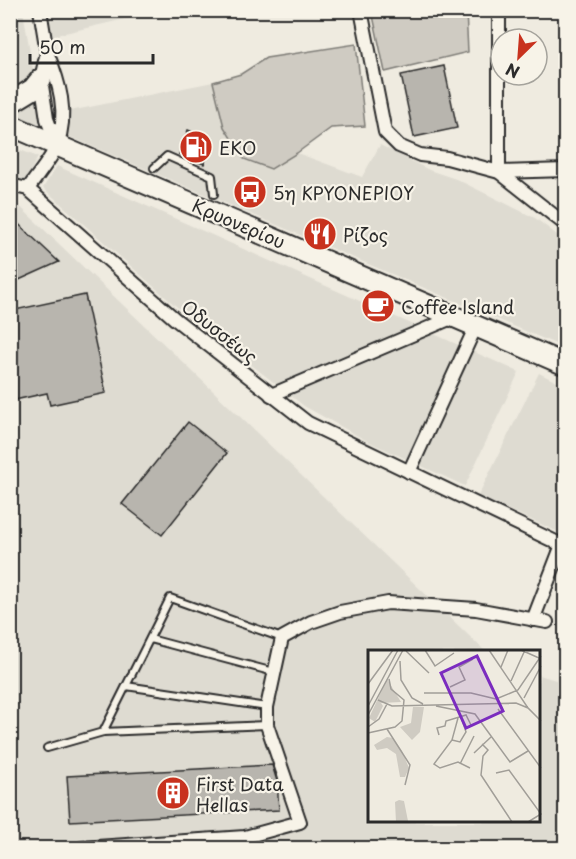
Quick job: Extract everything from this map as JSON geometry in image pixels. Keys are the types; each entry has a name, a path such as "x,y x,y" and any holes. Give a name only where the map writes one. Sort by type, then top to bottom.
{"main road":[{"path":"10,103 33,89 41,79"},
{"name":"Κρυονερίου","path":"10,125 566,365"}],"street":[{"path":"10,185 28,189 57,145 63,117 59,81 47,52 40,10"},
{"path":"361,10 385,132 399,146 420,155 447,158 499,172 566,170"},
{"path":"499,10 499,172"},
{"path":"47,52 41,79 47,119 57,145"},
{"path":"499,172 566,225"},
{"name":"Οδυσσέως","path":"28,189 175,320 308,423 564,546"},
{"path":"271,395 454,317"},
{"path":"409,472 476,326"},
{"path":"533,620 564,546"},
{"path":"82,848 246,843 300,822 267,725 267,707 282,638 311,622 340,612 388,603 476,609 547,622"}],"lane":[{"path":"154,168 167,156 212,176 214,194"},
{"path":"103,732 170,598 282,638"},
{"path":"150,639 275,672"},
{"path":"126,686 267,707"},
{"path":"47,748 103,732 267,725"}],"shaded area":[{"path":"44,10 159,11 48,37"},
{"path":"11,11 23,11 43,128 11,113"},
{"path":"372,11 399,11 400,15 426,11 466,11 468,52 385,72"},
{"path":"356,44 365,126 331,128 271,169 244,159 224,127 213,82 241,74 266,58"},
{"path":"213,82 224,127 271,169 297,153 362,177 380,145 535,218 565,241 565,348 68,136 65,112"},
{"path":"10,146 38,157 25,180 11,177"},
{"path":"57,166 519,372 465,486 367,441 304,406 171,302 43,188"},
{"path":"11,198 484,650 368,650 368,823 540,823 540,675 566,683 565,848 11,848"},
{"path":"539,373 565,386 565,535 478,496"}],"building":[{"path":"444,66 457,128 414,137 401,75"},
{"name":"EKO","path":"188,130 213,141 204,164 179,154"},
{"path":"10,216 59,262 10,284"},
{"path":"85,295 106,393 50,405 47,393 10,401 10,311"},
{"path":"188,422 227,453 162,535 122,504"},
{"name":"First Data Hellas","path":"272,765 277,781 279,810 70,821 67,776"}],"place":[{"name":"EKO","path":"196,147"},
{"name":"5η ΚΡΥΟΝΕΡΙΟΥ","path":"250,192"},
{"name":"Ρίζος","path":"320,234"},
{"name":"Coffee Island","path":"378,306"},
{"name":"First Data Hellas","path":"173,793"}]}
